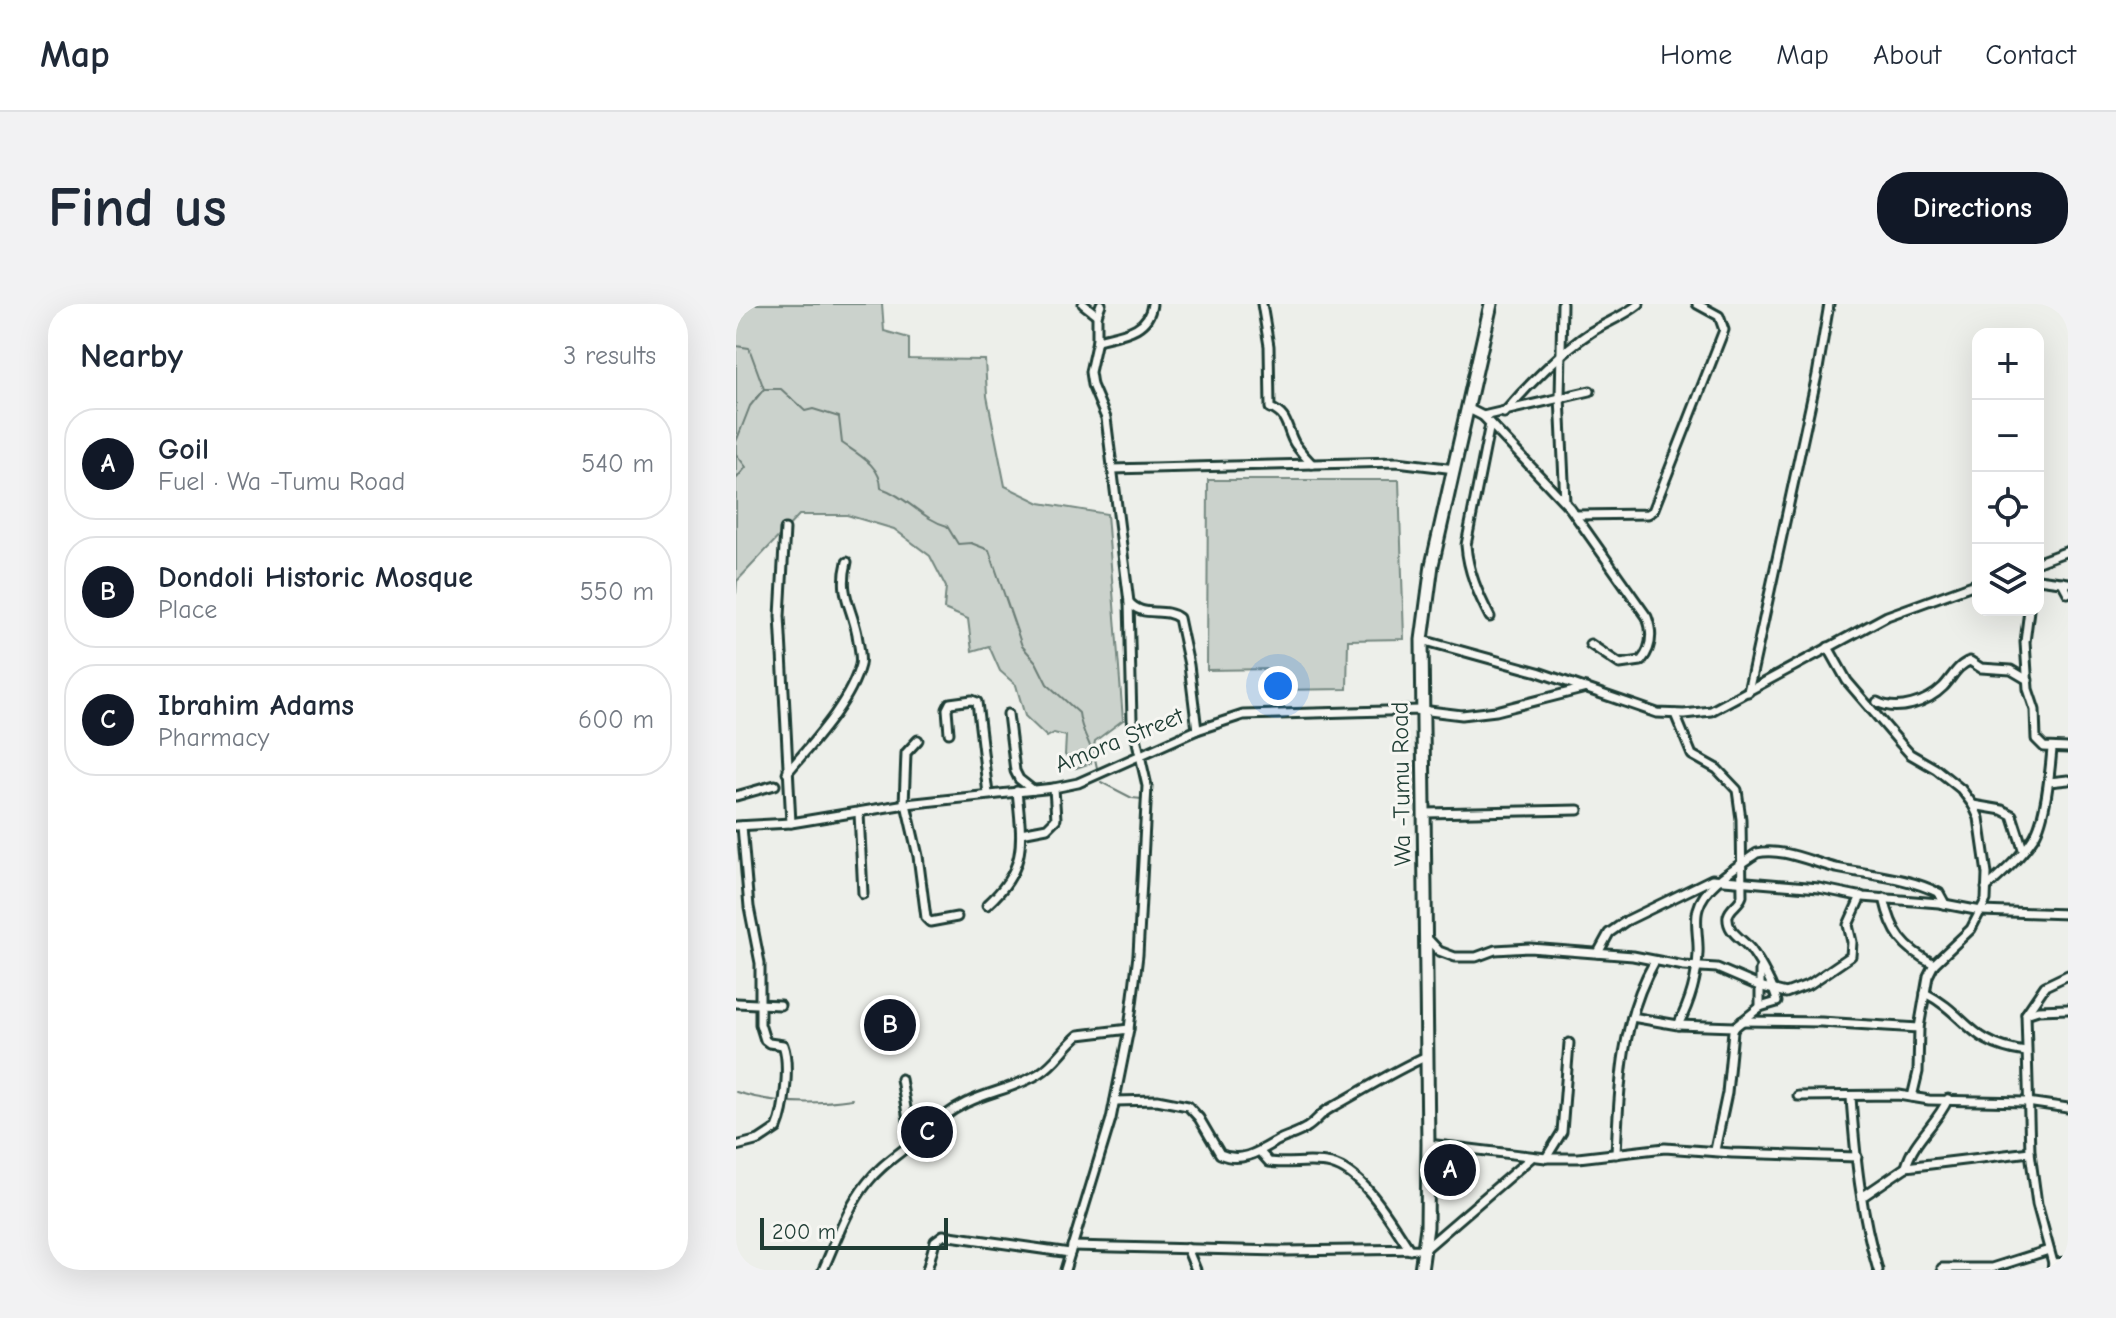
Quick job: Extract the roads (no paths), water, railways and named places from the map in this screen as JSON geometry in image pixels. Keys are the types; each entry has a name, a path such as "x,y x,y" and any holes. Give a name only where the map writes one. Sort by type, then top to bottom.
{"highway":[{"name":"Wa -Tumu Road","path":"1421,1270 1425,1249 1428,1144 1422,640 1431,574 1491,304"}],"street":[{"path":"1083,304 1097,315"},
{"path":"1065,1270 1115,1101 1129,1029 1144,891 1147,786 1132,720 1129,602 1106,418 1090,372 1101,304"},
{"path":"1097,340 1129,332 1143,324 1149,319 1152,304"},
{"path":"1262,304 1269,346 1270,408 1281,412 1290,426 1293,440 1312,465"},
{"path":"1562,304 1561,399 1565,502"},
{"path":"1504,413 1525,388 1591,333 1639,304"},
{"path":"1575,515 1648,514 1653,511 1724,330 1719,316 1697,304"},
{"path":"1748,692 1817,375 1829,304"},
{"path":"1483,416 1590,391"},
{"path":"1469,409 1483,416 1565,502 1636,599 1651,628 1647,654 1634,664 1620,664 1590,644"},
{"path":"1490,424 1466,545 1467,562 1490,617"},
{"path":"1112,469 1397,462 1455,469"},
{"path":"785,529 780,616 791,823"},
{"path":"2044,560 2068,551"},
{"path":"787,773 825,728 849,689 860,663 843,579 847,562"},
{"path":"2044,580 2065,583 2068,593"},
{"path":"1422,640 1474,653 1657,713 1711,711 1887,616 1972,585"},
{"path":"1129,602 1135,609 1147,613 1173,614 1179,618 1185,640 1197,730"},
{"path":"2028,616 2025,642 2036,739 2052,749 2068,748"},
{"path":"1828,647 1847,681 1901,744 1910,754 1961,789 1979,818 1986,900 1971,929 1934,964 1919,1028 1918,1072 1912,1097"},
{"path":"1877,702 1907,705 1927,700 1942,688 1959,666 1970,661 1981,668 2011,670 2028,680"},
{"name":"Amora Street","path":"739,826 791,823 905,804 1078,783 1197,730 1243,715 1421,710 1462,715 1496,711 1586,688"},
{"path":"949,733 947,709 950,703 977,702 988,794"},
{"path":"1008,714 1015,771 1019,779 1033,790"},
{"path":"1675,714 1692,755 1717,769 1737,790 1741,900 1729,914 1730,928 1754,953 1777,1002 1760,1007 1738,1024 1730,1049 1727,1093 1715,1150"},
{"path":"918,740 906,753 905,804 918,856 926,918 930,922 957,917"},
{"path":"1986,888 2007,870 2034,838 2049,782 2052,749"},
{"path":"2049,782 2068,780"},
{"path":"736,796 775,785"},
{"path":"1021,833 1047,828 1056,819 1054,788"},
{"path":"987,905 1001,892 1018,865 1021,833 1017,791"},
{"path":"1973,805 2012,815 2023,849"},
{"path":"1425,813 1578,810"},
{"path":"859,813 863,894"},
{"path":"736,1146 769,1136 777,1128 781,1119 785,1047 765,1040 758,1004 760,963 739,826"},
{"path":"1678,1025 1688,1006 1697,967 1698,909 1710,889 1757,853 1766,851 1795,857 1931,889 1943,897 1945,904"},
{"path":"1598,953 1609,933 1626,921 1712,879 1819,888 1981,911 2068,914"},
{"path":"1426,937 1439,951 1455,957 1476,957 1495,950 1530,948 1598,953 1717,968 1759,986 1786,993 1797,990 1851,956 1848,925 1861,896"},
{"path":"736,898 748,898"},
{"path":"1884,898 1902,944 1934,964"},
{"path":"1616,1154 1625,1043 1644,980 1655,961"},
{"path":"1760,1007 1761,968"},
{"path":"2068,975 2045,986 2026,1014 2027,1102 2037,1204 2052,1266 2068,1262"},
{"path":"1925,993 1976,1035 1996,1047 2026,1052"},
{"path":"736,1003 780,1005"},
{"path":"2026,1014 2038,1010 2068,1009"},
{"path":"1632,1017 1678,1025 1821,1022 1919,1028"},
{"path":"823,1270 867,1182 891,1157 935,1122 966,1103 1017,1086 1042,1072 1062,1056 1079,1035 1129,1029"},
{"path":"1546,1158 1562,1132 1569,1043"},
{"path":"1115,1101 1179,1102 1188,1106 1199,1118 1220,1154 1242,1157 1260,1152 1305,1129 1320,1115 1392,1071 1427,1056"},
{"path":"901,1079 912,1143"},
{"path":"1798,1096 1875,1094 1980,1103 2027,1102 2068,1108"},
{"path":"1851,1097 1862,1197 1878,1270"},
{"path":"1906,1167 1910,1154 1941,1117 1948,1099"},
{"path":"1428,1144 1546,1158 1665,1148 1857,1157"},
{"path":"1260,1152 1269,1162 1330,1163 1347,1171 1372,1193 1410,1250"},
{"path":"1862,1197 1906,1167 2030,1152"},
{"path":"927,1270 935,1241 943,1235 1071,1250 1425,1249 1532,1157"},
{"path":"1187,1248 1196,1270"},
{"path":"1942,1268 1992,1268 2049,1250"}],"waterway":[{"path":"736,346 749,348 764,389 750,406 736,442"},
{"path":"764,389 781,389 805,411 813,409 839,417 842,443 873,467 881,488 947,526 958,544 971,543 989,550 1022,646 1036,662 1047,684 1079,713 1097,768"},
{"path":"736,454 746,467 736,479"},
{"path":"1101,782 1132,798 1142,799"},
{"path":"736,1092 793,1102 852,1099"}],"place":[{"name":"Dondoli Historic Mosque","path":"890,1025"},
{"name":"Ibrahim Adams","path":"927,1132"},
{"name":"Goil","path":"1450,1170"}]}
